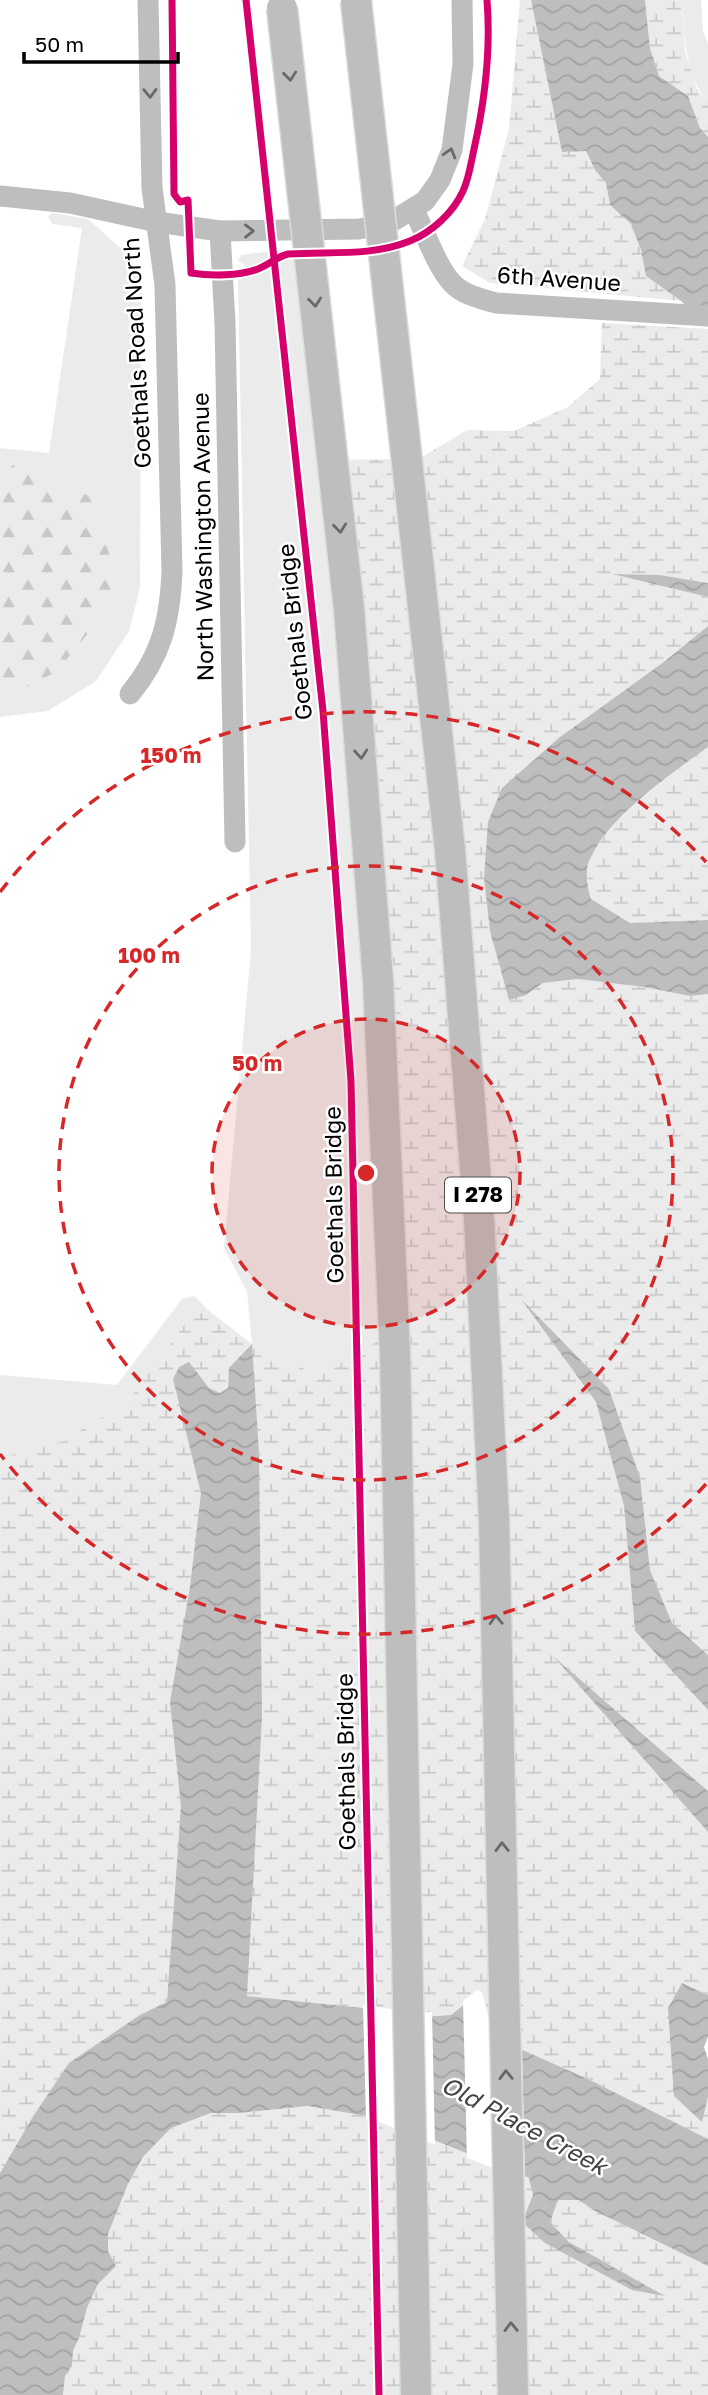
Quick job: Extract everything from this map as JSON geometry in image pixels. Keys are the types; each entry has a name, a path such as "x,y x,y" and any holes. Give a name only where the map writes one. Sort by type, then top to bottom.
{"highway":[{"name":"I 278","path":"356,1 450,850 479,1208 494,1519 513,2395"},
{"path":"282,8 350,621 378,980 395,1352 416,2395"}],"street":[{"name":"Goethals Road North","path":"130,694 142,679 166,628 171,591 165,285 152,188 148,0"},
{"path":"0,196 71,202 157,222 220,231 374,228 387,224 414,209 434,190 452,150 463,64 462,0"},
{"name":"6th Avenue","path":"414,209 452,283 471,296 496,303 708,316"},
{"name":"North Washington Avenue","path":"220,231 226,337 235,842"}],"green space":[{"path":"520,0 531,0 562,151 585,150 595,170 606,183 610,205 631,224 641,250 646,276 681,301 490,283 462,266 485,219 509,129"},
{"path":"645,0 682,0 685,52 697,89 708,102 708,137 700,128 688,96 659,76 650,48"},
{"path":"682,0 701,0 703,31 708,44 708,102 694,79 690,66"},
{"path":"53,213 88,219 128,255 141,280 140,588 129,631 96,681 48,711 0,717 0,448 49,453 82,228 52,224 48,216"},
{"path":"296,248 316,460 372,798 404,1327 319,1376 252,1344 247,1291 224,1248 251,950 238,279 244,272 245,265 238,261 241,255"},
{"path":"602,323 708,329 708,583 660,575 616,575 708,597 708,626 665,661 560,737 495,946 500,970 526,995 543,983 578,979 690,996 708,994 708,1655 672,1624 650,1570 640,1477 609,1389 525,1304 596,1402 624,1506 635,1631 708,1710 708,1791 558,1661 708,1832 708,1995 682,1983 702,2121 708,2098 708,2139 451,2015 420,2017 373,2009 247,1996 32,2118 0,2173 0,1458 63,1441 128,1401 189,1319 208,1310 252,1344 319,1376 404,1326 372,798 316,460 419,459 467,430 514,431 568,407 600,379"},
{"path":"13,465 36,469 60,485 92,497 112,563 110,595 91,630 56,672 15,693 0,693 0,524 4,473"},
{"path":"708,747 708,920 629,923 591,899 587,878 589,862 601,841 627,811"},
{"path":"194,1296 208,1310 189,1320 128,1401 63,1442 0,1458 0,1375 117,1385 182,1299"},
{"path":"308,2106 378,2118 530,2179 533,2195 523,2222 662,2294 569,2242 550,2222 558,2199 579,2200 593,2210 708,2266 708,2395 63,2395 65,2376 72,2366 73,2351 87,2308 98,2284 115,2266 108,2251 108,2234 128,2184 143,2157 171,2128 211,2113"}],"water":[{"path":"531,0 645,0 650,48 659,76 688,96 700,128 708,137 708,327 681,301 646,276 641,250 631,224 610,205 606,183 595,170 586,151 562,152"},
{"path":"612,574 660,575 708,583 708,597"},
{"path":"708,626 708,747 643,796 613,826 600,841 589,862 587,883 591,899 630,923 708,920 708,994 690,996 578,979 543,983 526,995 509,1000 490,931 484,878 488,822 502,788 560,737 665,661"},
{"path":"521,1299 609,1389 640,1477 650,1570 672,1623 708,1655 708,1710 635,1631 624,1506 596,1402"},
{"name":"Old Place Creek","path":"252,1344 259,1453 262,1717 247,1996 373,2009 420,2017 451,2015 479,1993 491,2036 588,2079 708,2139 708,2266 593,2210 579,2200 558,2200 550,2222 569,2242 665,2296 632,2290 545,2243 522,2222 533,2195 529,2178 378,2118 308,2106 211,2113 171,2128 143,2157 128,2184 108,2234 108,2251 116,2266 98,2284 87,2308 73,2351 72,2366 65,2376 63,2395 0,2395 0,2173 32,2118 69,2063 140,2015 167,2002 181,1806 170,1702 190,1587 201,1493 173,1379 179,1367 189,1362 209,1388 220,1393 228,1388 229,1368"},
{"path":"553,1656 708,1791 708,1832"},
{"path":"682,1983 708,1995 708,2037 704,2047 708,2059 708,2097 702,2122 674,2096 668,2008"}],"pier":[{"path":"477,1990 482,1992 493,2033 522,2046 525,2180 467,2158 463,2001"},
{"path":"363,2005 420,2013 432,2012 435,2145 377,2121 366,2120"}],"cycle path":[{"path":"172,0 174,194 180,202 188,200 191,273 216,275 250,271 288,254 365,251 395,246 418,237 441,221 459,199 471,165 486,75 487,0"},
{"name":"Goethals Bridge","path":"246,0 323,711 351,1081 379,2395"}]}
